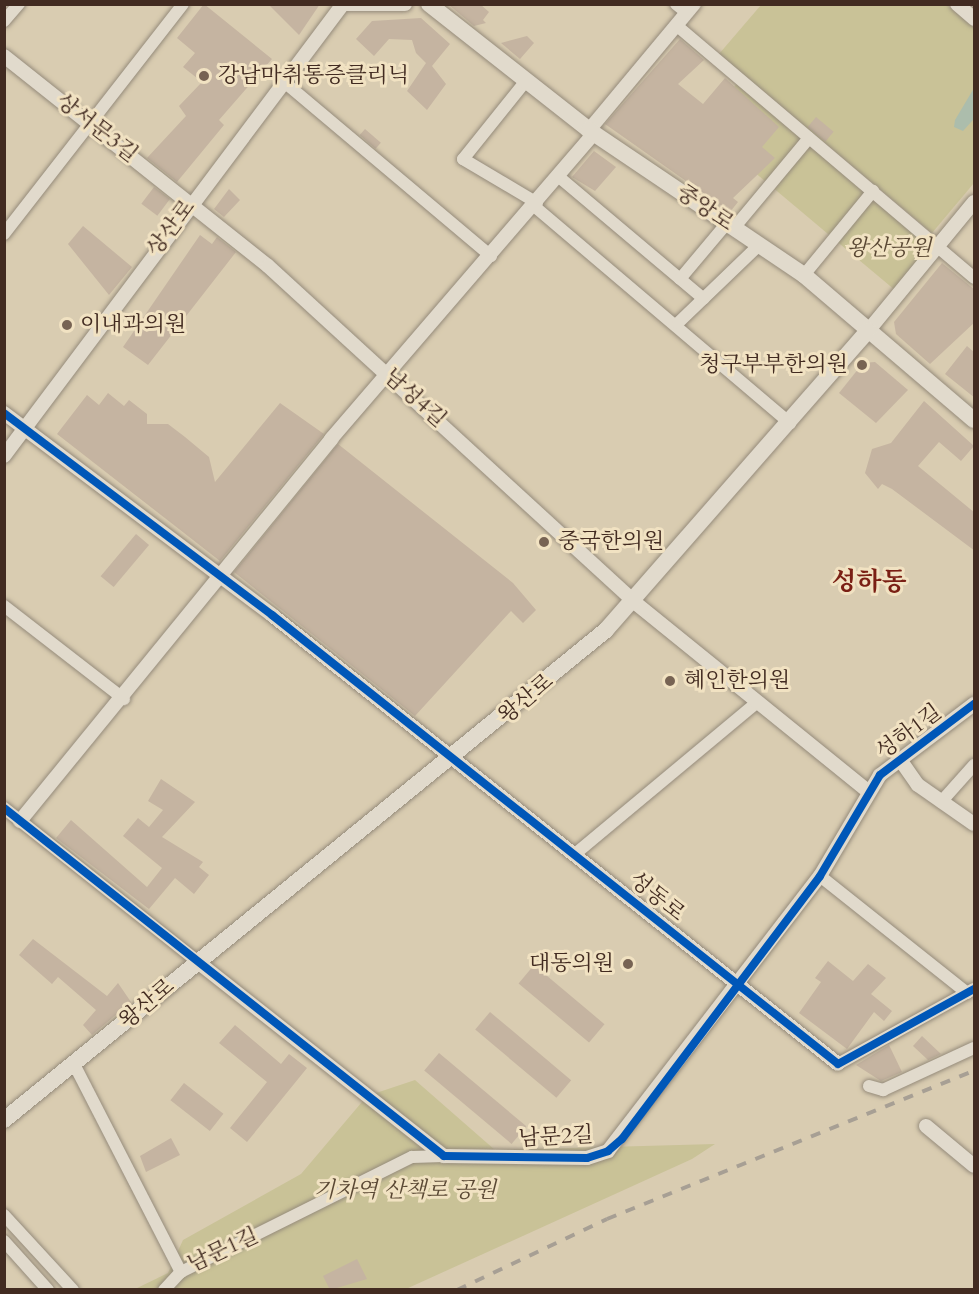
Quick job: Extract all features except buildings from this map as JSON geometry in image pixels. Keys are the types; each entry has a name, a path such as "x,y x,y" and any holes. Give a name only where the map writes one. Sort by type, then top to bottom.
{"main road":[{"name":"중앙로","path":"429,4 592,131 804,275 868,332 975,420"},
{"name":"왕산로","path":"4,1120 198,962 454,759 633,601 868,332"}],"street":[{"path":"4,21 19,4"},
{"path":"5,233 183,4"},
{"path":"341,5 405,4"},
{"path":"957,4 975,19"},
{"name":"상산로","path":"4,456 190,201 341,5"},
{"path":"20,821 124,699 387,373 559,177 592,131 676,25 686,7"},
{"path":"676,25 975,278"},
{"name":"상서문3길","path":"4,56 190,201"},
{"path":"283,81 491,256"},
{"path":"525,81 463,159 535,204 678,323 790,423"},
{"path":"680,279 809,138"},
{"path":"559,177 704,299"},
{"path":"804,275 873,191"},
{"name":"남성4길","path":"190,201 387,373 633,601"},
{"name":"왕산로","path":"868,332 975,202"},
{"path":"678,323 759,245"},
{"name":"성동로","path":"4,413 222,577 838,1064"},
{"name":"성하1길","path":"633,601 756,703 868,791 901,761 975,704"},
{"path":"4,606 124,699"},
{"path":"574,854 756,703"},
{"path":"901,761 918,785 975,824"},
{"path":"941,802 975,765"},
{"name":"남문2길","path":"444,1156 587,1158 608,1151 820,876 857,820 868,791"},
{"path":"4,808 444,1156"},
{"path":"820,876 971,991 838,1064"},
{"path":"869,1086 883,1090 975,1048"},
{"name":"남문1길","path":"74,1064 181,1272 412,1157 444,1156"},
{"path":"926,1125 975,1166"},
{"path":"412,1157 418,1135"},
{"path":"4,1215 73,1290"},
{"path":"4,1241 48,1290"},
{"path":"164,1290 181,1272"}],"green space":[{"path":"761,5 947,5 974,28 974,183 932,233 719,54"},
{"name":"왕산공원","path":"739,81 934,245 896,291 700,127"},
{"name":"기차역 산책로 공원","path":"415,1080 495,1150 715,1144 692,1159 406,1289 133,1290 168,1273 183,1240 301,1174 367,1096"}],"shaded area":[{"path":"974,88 973,120 963,131 954,127 955,120"}],"railway":[{"path":"457,1290 607,1219 974,1071"}],"cycle path":[{"path":"4,413 272,615 838,1064 974,989"},
{"path":"4,808 444,1156 587,1158 608,1151 622,1139 820,876 880,775 974,704"}],"place":[{"name":"강남마취통증클리닉","path":"204,76"},
{"name":"이내과의원","path":"67,325"},
{"name":"청구부부한의원","path":"862,365"},
{"name":"중국한의원","path":"544,542"},
{"name":"혜인한의원","path":"670,681"},
{"name":"대동의원","path":"628,964"}],"district":[{"name":"성하동","path":"869,582"}]}
